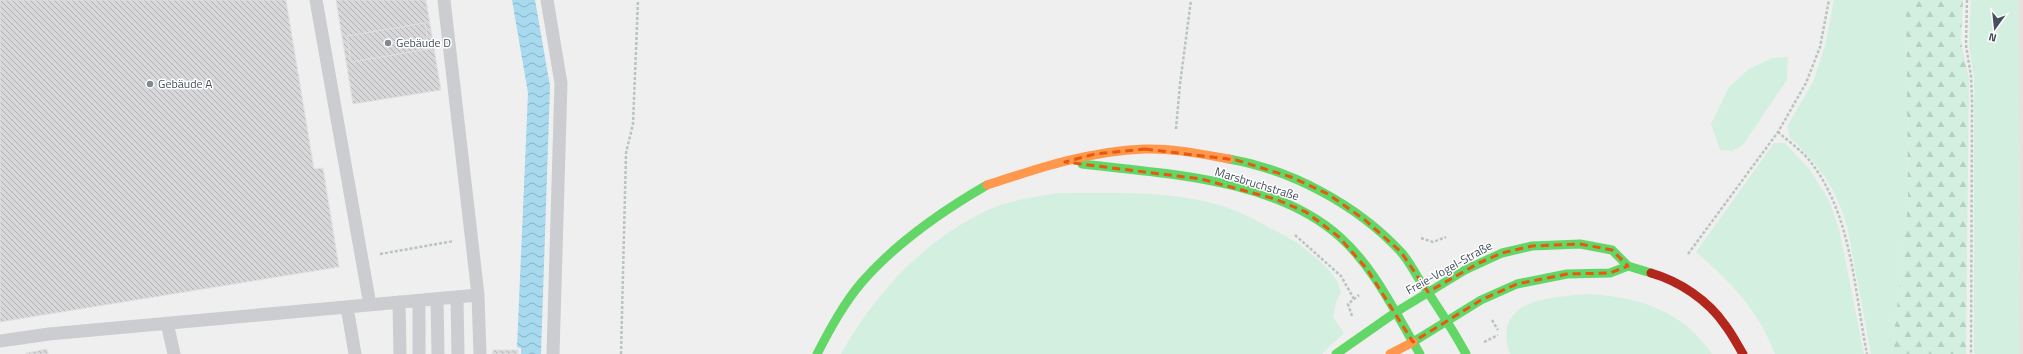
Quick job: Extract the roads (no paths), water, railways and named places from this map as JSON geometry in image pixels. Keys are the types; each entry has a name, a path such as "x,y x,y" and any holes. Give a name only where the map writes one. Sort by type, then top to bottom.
{"main road":[{"name":"Marsbruchstraße","path":"817,354 836,319 862,282 895,249 933,219 987,185 1039,168 1095,154 1145,149 1190,152 1236,160 1291,177 1328,194 1364,220 1400,252 1448,321 1466,354"},
{"name":"Marsbruchstraße","path":"1065,162 1201,179 1275,199 1306,212 1339,237 1377,282 1420,354"},
{"name":"Freie-Vogel-Straße","path":"1336,354 1396,312 1479,263 1502,253 1532,246 1580,244 1612,250 1628,266 1662,276 1694,293 1725,324 1743,354"},
{"path":"1390,354 1413,342 1481,300 1517,284 1567,274 1610,273 1628,266"}],"lane":[{"path":"316,0 370,305"},
{"path":"444,0 478,296 480,354"},
{"path":"547,0 561,83 553,354"},
{"path":"0,341 49,334 419,300 478,296"},
{"path":"457,298 458,354"},
{"path":"437,299 438,354"},
{"path":"419,300 419,354"},
{"path":"399,302 400,354"},
{"path":"347,307 355,354"},
{"path":"167,323 174,354"}],"water":[{"path":"512,0 535,0 550,86 541,354 521,354 521,348 517,347 528,93"}],"place":[{"name":"Gebäude D","path":"388,43"},
{"name":"Gebäude A","path":"150,84"}]}
